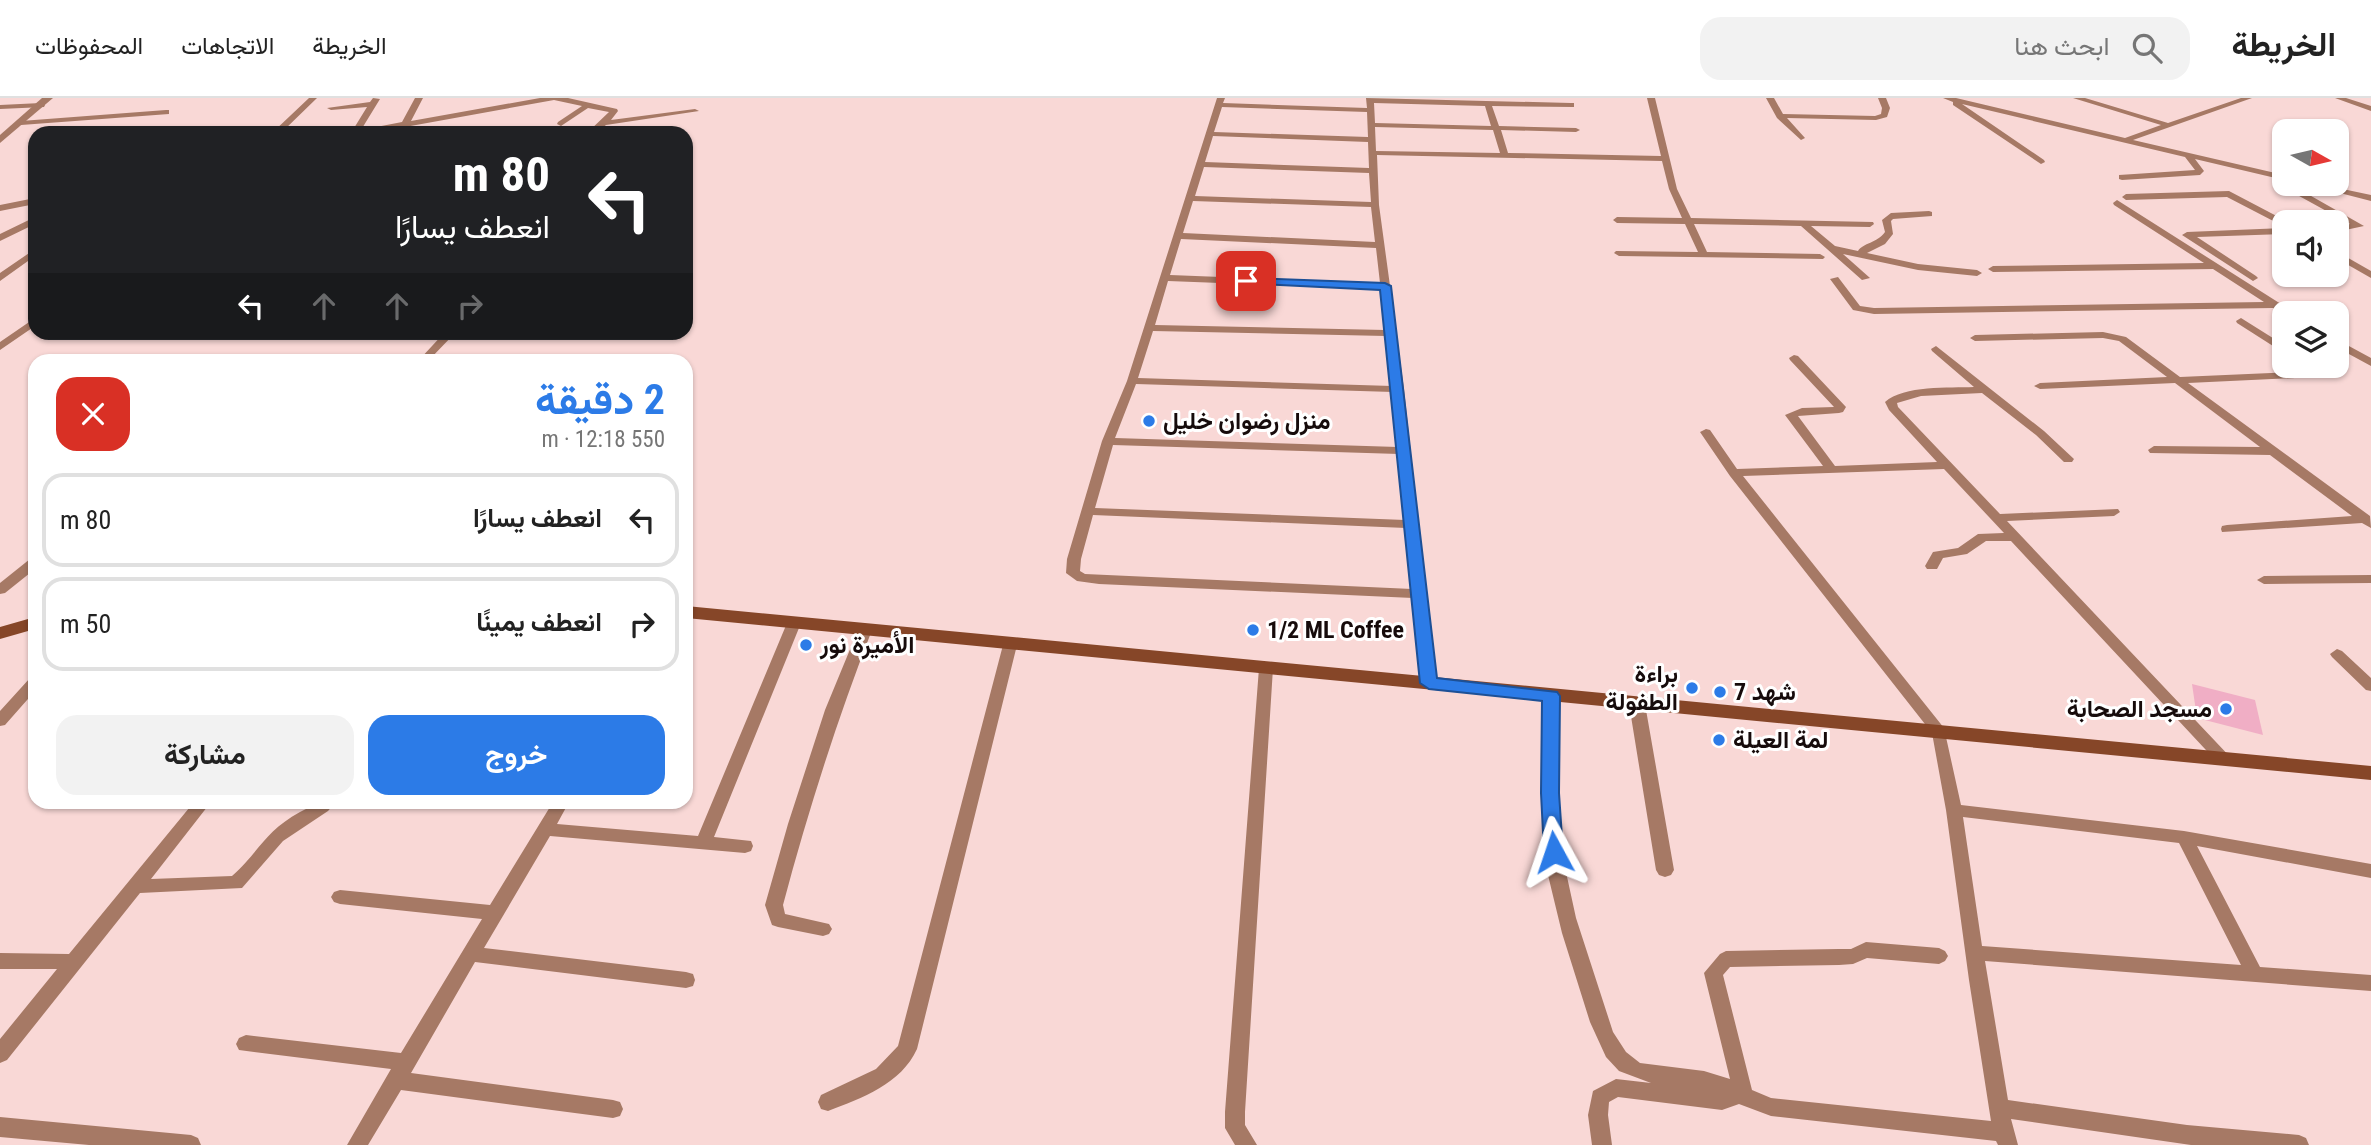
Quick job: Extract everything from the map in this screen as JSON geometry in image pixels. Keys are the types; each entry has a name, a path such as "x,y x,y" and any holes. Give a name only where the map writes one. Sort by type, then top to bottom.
{"main road":[{"path":"693,613 2371,773"},
{"path":"0,633 28,625"}],"street":[{"path":"283,126 313,98"},
{"path":"405,125 419,98"},
{"path":"399,126 554,98 614,111 600,126"},
{"path":"1651,98 1673,190 1704,255"},
{"path":"1770,98 1780,116 1801,138"},
{"path":"1780,116 1880,118 1885,112 1882,98"},
{"path":"1948,98 2272,175"},
{"path":"1948,98 2041,162"},
{"path":"2077,98 2168,125"},
{"path":"2127,140 2248,98"},
{"path":"2339,98 2371,109"},
{"path":"0,107 44,101"},
{"path":"0,140 44,101"},
{"path":"331,107 375,101"},
{"path":"359,126 375,101"},
{"path":"1418,594 1082,578 1076,576 1073,568 1108,441 1132,381 1219,102 1572,105"},
{"path":"1370,103 1375,205 1398,389 1410,524 1429,683"},
{"path":"1488,104 1505,155"},
{"path":"561,124 587,106"},
{"path":"604,123 695,111"},
{"path":"0,131 17,126 166,112"},
{"path":"1373,125 1576,130"},
{"path":"1209,134 1373,140"},
{"path":"1374,153 1665,159"},
{"path":"2122,177 2197,173 2200,171 2187,154"},
{"path":"1200,164 1375,171"},
{"path":"2266,174 2272,177"},
{"path":"2349,193 2371,198"},
{"path":"2272,217 2229,194 2122,200 2272,302"},
{"path":"2305,196 2371,232"},
{"path":"1189,198 1375,205"},
{"path":"0,208 28,202"},
{"path":"1861,255 1864,249 1882,242 1890,232 1886,220 1891,216 1929,214"},
{"path":"1617,220 1870,224"},
{"path":"0,237 28,223"},
{"path":"1803,223 1866,278"},
{"path":"2349,227 2359,226"},
{"path":"2253,278 2187,235 2272,231"},
{"path":"1178,236 1380,245"},
{"path":"1829,248 1918,267 1977,273"},
{"path":"1619,253 1820,257"},
{"path":"0,278 28,257"},
{"path":"2349,262 2371,275"},
{"path":"1993,269 2215,266"},
{"path":"1163,278 1385,286"},
{"path":"1835,279 1857,308 1874,311 2272,305"},
{"path":"2241,321 2272,342"},
{"path":"0,347 28,326"},
{"path":"1147,328 1390,333"},
{"path":"1975,338 2112,336 2122,339 2175,381 2369,521"},
{"path":"430,354 443,340"},
{"path":"1936,349 2068,459"},
{"path":"2349,350 2371,363"},
{"path":"1794,358 1840,407 1839,410 1802,411 1791,415 1831,469"},
{"path":"2040,386 2272,376"},
{"path":"1132,381 1398,389"},
{"path":"1984,390 1909,395 1895,398 1891,402 1893,408 2000,518 2225,760"},
{"path":"1551,696 1550,803 1556,871 1576,951 1602,1028 1618,1057 1637,1071 1711,1081 1742,1093 1753,1102 1771,1107 2006,1139 1973,953 1954,810 1939,732 1734,473 1706,432"},
{"path":"1108,441 1403,451"},
{"path":"2154,450 2272,451"},
{"path":"1734,473 1949,465"},
{"path":"1087,511 1410,524"},
{"path":"2000,518 2114,512"},
{"path":"2227,529 2369,521"},
{"path":"1932,566 1938,555 1962,551 1980,538 2017,537"},
{"path":"0,590 6,581 28,567"},
{"path":"2264,580 2371,579"},
{"path":"704,842 794,623"},
{"path":"823,929 778,920 774,905 796,824 833,709 865,630"},
{"path":"828,1102 883,1076 901,1059 907,1049 1010,645"},
{"path":"2337,654 2371,686"},
{"path":"1247,1145 1235,1128 1235,1112 1266,668"},
{"path":"0,721 28,690"},
{"path":"1637,704 1665,870"},
{"path":"0,1054 197,809"},
{"path":"135,886 236,883 276,836 292,822 320,809"},
{"path":"357,1145 557,809"},
{"path":"1954,810 2184,837 2371,871"},
{"path":"544,829 745,846"},
{"path":"2184,837 2255,975"},
{"path":"340,897 495,913"},
{"path":"1742,1093 1713,973 1726,959 1839,957 1853,956 1867,950 1938,956"},
{"path":"1973,953 2371,982"},
{"path":"471,954 686,980"},
{"path":"0,961 73,962"},
{"path":"246,1044 613,1109"},
{"path":"1602,1145 1598,1115 1600,1097 1616,1088 1722,1101 1742,1093"},
{"path":"1999,1108 2187,1135 2299,1145"},
{"path":"0,1127 191,1145"}],"building":[{"name":"مسجد الصحابة","path":"2192,684 2255,700 2263,735 2197,718"}],"place":[{"name":"منزل رضوان خليل","path":"1149,421"},
{"name":"1/2 ML Coffee","path":"1253,630"},
{"name":"الأميرة نور","path":"806,645"},
{"name":"براءة الطفولة","path":"1692,688"},
{"name":"شهد 7","path":"1720,692"},
{"name":"مسجد الصحابة","path":"2226,709"},
{"name":"لمة العيلة","path":"1719,740"}],"route":[{"path":"1246,281 1385,286 1429,683 1551,696 1550,813 1554,852"}]}
